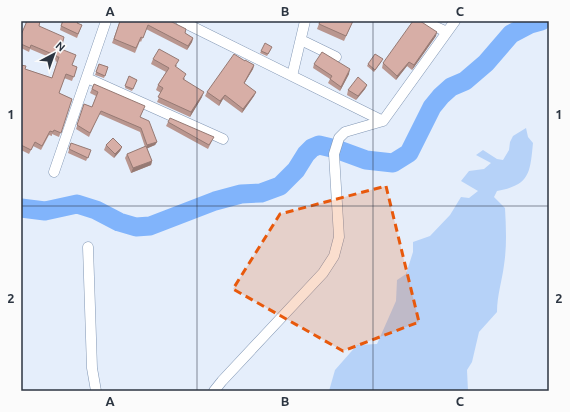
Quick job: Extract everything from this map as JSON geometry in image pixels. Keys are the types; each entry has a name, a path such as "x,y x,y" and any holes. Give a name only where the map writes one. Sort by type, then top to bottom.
{"street":[{"path":"54,172 106,21"},
{"path":"181,21 383,121"},
{"path":"292,76 305,21"},
{"path":"423,21 447,32"},
{"path":"214,391 323,273 334,256 339,237 334,154 339,138 345,132 383,121 455,21"},
{"path":"301,40 336,57"},
{"path":"87,78 223,139"},
{"path":"88,247 92,368 96,391"}],"highlighted area":[{"path":"386,186 419,322 343,351 233,289 280,214"}],"shaded area":[{"path":"526,128 528,137 533,143 529,170 522,181 516,185 497,191 494,197 505,208 505,258 497,312 479,332 472,362 467,370 468,391 329,391 335,370 357,345 377,344 396,301 397,280 406,274 413,252 413,242 430,236 450,215 461,197 469,198 478,191 461,181 469,171 484,169 491,163 476,155 483,150 497,159 503,160 509,150 510,142 513,136"}],"building":[{"path":"27,21 40,21 39,26 64,37 61,49 76,55 72,65 77,67 74,77 66,74 59,93 72,99 61,133 54,130 53,132 50,131 42,146 35,142 31,150 21,145 21,65 26,66 25,69 52,78 59,57 31,45 30,48 21,44 21,35"},
{"path":"63,21 78,21 77,23 82,25 78,34 61,26"},
{"path":"120,21 170,21 186,29 185,33 193,38 188,46 148,25 143,38 141,37 136,48 114,39"},
{"path":"320,21 353,21 346,36 319,24"},
{"path":"413,21 420,21 437,32 414,65 409,62 397,76 383,63"},
{"path":"265,43 272,47 268,54 261,51"},
{"path":"159,49 179,60 175,66 186,74 183,79 204,92 191,112 158,97 163,88 158,85 169,68 153,59"},
{"path":"322,52 350,69 341,87 330,79 332,76 314,64"},
{"path":"234,54 254,65 244,83 256,92 243,109 225,95 220,101 207,92"},
{"path":"375,54 383,59 375,70 368,64"},
{"path":"99,64 108,67 105,76 96,72"},
{"path":"129,76 137,80 133,89 125,86"},
{"path":"358,77 367,85 358,96 348,90"},
{"path":"94,84 145,106 140,117 149,121 157,142 147,145 141,128 101,111 90,133 77,125 84,104 92,107 98,92 92,89"},
{"path":"170,118 214,137 209,145 168,122"},
{"path":"113,138 122,147 115,154 106,145"},
{"path":"71,143 91,150 88,158 69,149"},
{"path":"146,146 152,161 133,168 127,154"}],"waterway":[{"path":"21,208 45,211 77,204 96,210 119,222 136,227 150,226 215,201 241,194 261,193 280,186 296,170 306,154 312,148 319,145 336,149 366,160 393,163 409,153 432,107 441,96 451,87 465,81 486,63 511,34 530,24 541,21"}]}
